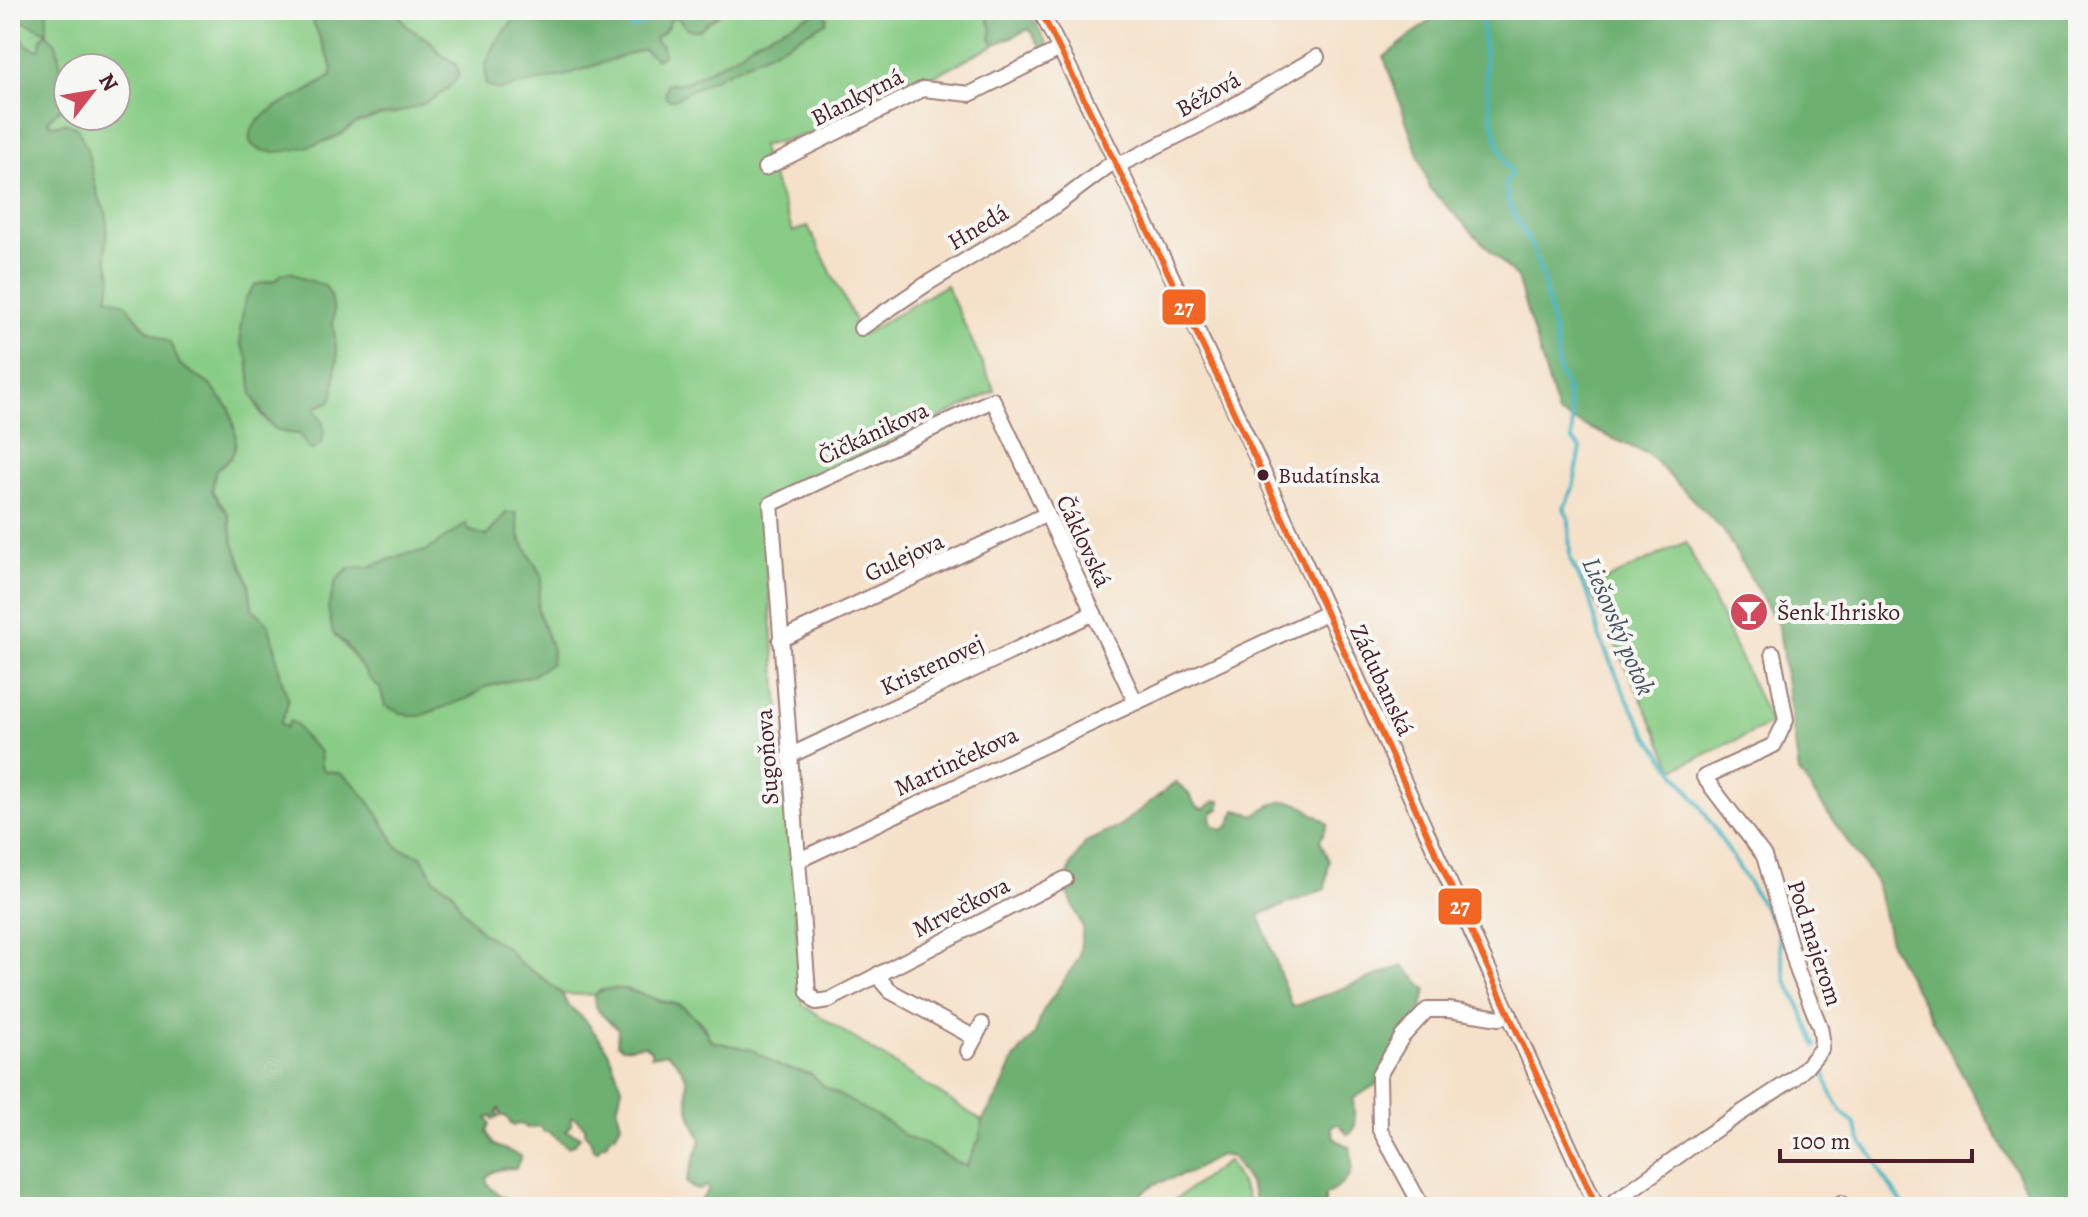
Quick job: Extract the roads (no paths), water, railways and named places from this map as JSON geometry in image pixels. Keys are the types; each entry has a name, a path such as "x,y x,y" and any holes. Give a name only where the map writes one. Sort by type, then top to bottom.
{"street":[{"path":"1040,10 1119,166"},
{"name":"Blankytná","path":"765,168 923,89 970,94 1060,49"},
{"name":"Béžová","path":"1119,166 1209,120 1317,57"},
{"name":"Hnedá","path":"861,328 928,283 1119,166"},
{"name":"Zádubanská","path":"1119,166 1327,613 1597,1207"},
{"name":"Čičkánikova","path":"771,504 993,400"},
{"name":"Čáklovská","path":"993,400 1135,701"},
{"name":"Sugoňova","path":"771,504 808,992 816,1002"},
{"name":"Gulejova","path":"780,640 1047,514"},
{"name":"Kristenovej","path":"789,756 1094,613"},
{"name":"Martinčekova","path":"797,861 1327,613"},
{"name":"Pod majerom","path":"1607,1207 1793,1079 1818,1053 1820,1027 1798,972 1764,856 1704,777 1774,745 1786,720 1773,653"},
{"name":"Mrvečkova","path":"816,1002 829,1000 1065,879"},
{"path":"878,974 890,991 975,1038"},
{"path":"1422,1207 1380,1130 1379,1075 1402,1037 1427,1010 1449,1010 1499,1018 1510,1015"}],"waterway":[{"path":"631,28 676,10"},
{"path":"687,10 710,10"},
{"name":"Liešovský potok","path":"1481,10 1491,114 1502,155 1511,174 1505,183 1509,205 1533,249 1543,278 1559,372 1572,414 1572,440 1581,448 1573,488 1564,508 1569,519 1570,559 1589,597 1600,638 1627,699 1648,736 1699,804 1777,928 1786,980 1816,1046"},
{"name":"Liešovský potok","path":"1820,1058 1830,1091 1842,1112 1854,1123 1863,1145 1905,1207"}],"place":[{"name":"Budatínska","path":"1263,475"},
{"name":"Šenk Ihrisko","path":"1749,612"}]}
